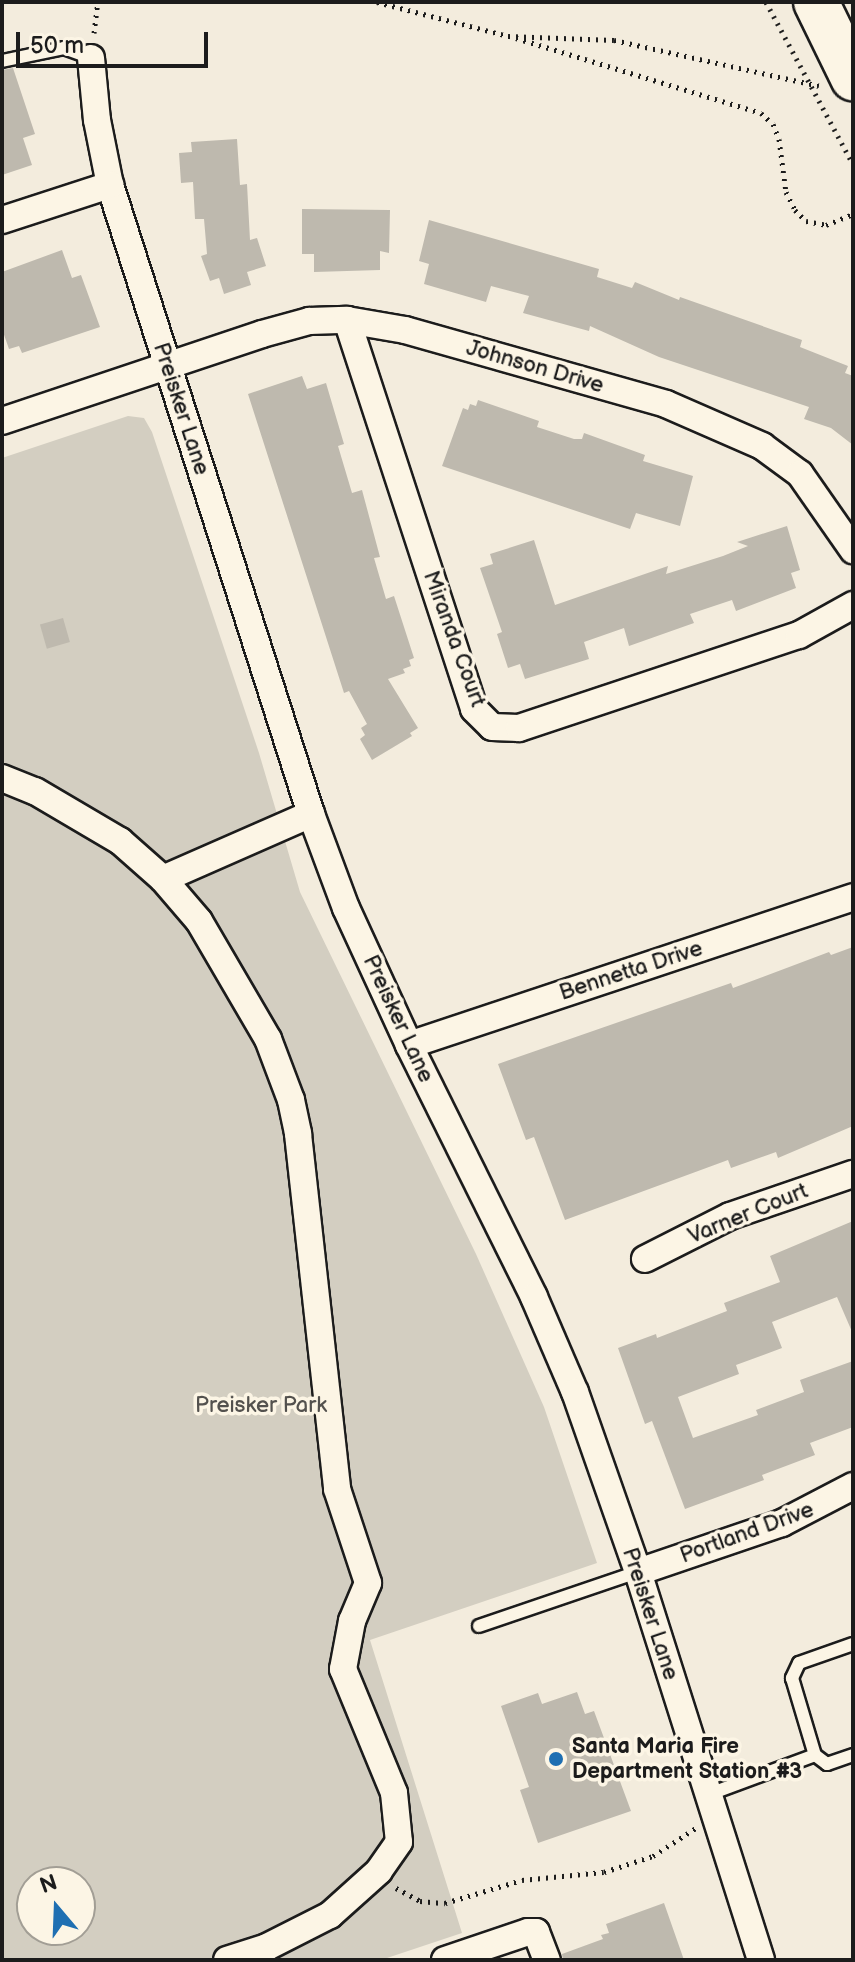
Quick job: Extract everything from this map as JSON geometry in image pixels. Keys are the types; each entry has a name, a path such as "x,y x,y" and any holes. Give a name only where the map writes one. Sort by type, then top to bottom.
{"highway":[{"path":"816,2 839,82"}],"street":[{"name":"Preisker Lane","path":"91,58 97,120 110,185 311,814 346,908 409,1045 534,1297 575,1392 638,1572 761,1960"},
{"path":"2,220 110,185"},
{"name":"Johnson Drive","path":"2,421 309,321 347,320 405,330 666,404 762,446 800,474 853,550"},
{"name":"Miranda Court","path":"347,320 474,709 492,727 519,728 799,635 853,605"},
{"path":"2,778 35,791 120,841 163,879 199,921 268,1039 293,1112 337,1489 368,1583 352,1621 343,1669 394,1793 399,1842 379,1871 330,1915 267,1947 227,1960"},
{"path":"163,879 311,814"},
{"name":"Bennetta Drive","path":"409,1045 853,897"},
{"name":"Varner Court","path":"645,1259 730,1216 853,1174"},
{"name":"Portland Drive","path":"638,1572 782,1523 853,1486"},
{"path":"445,1960 536,1932 547,1960"}],"lane":[{"path":"2,61 64,48 91,58"},
{"path":"479,1626 638,1572"},
{"path":"853,1644 799,1663 792,1678 815,1755 827,1764 853,1755"},
{"path":"711,1807 815,1755"}],"path":[{"path":"91,58 98,2"},
{"path":"377,2 508,36 761,113 773,124 779,139 786,192 795,210 806,221 826,225 853,214"},
{"path":"766,2 853,164"},
{"path":"508,36 614,40 839,82"},
{"path":"379,1871 394,1887 420,1901 445,1903 522,1880 604,1872 626,1866 653,1856 688,1831 711,1807"}],"green space":[{"name":"Preisker Park","path":"128,416 144,418 152,432 259,753 300,892 476,1254 544,1407 597,1563 370,1640 462,1933 381,1960 2,1960 2,458"}],"building":[{"path":"13,68 35,134 23,138 32,165 2,175 2,70"},
{"path":"237,139 240,185 247,184 250,240 257,238 266,266 247,272 251,285 224,294 219,278 210,281 201,256 207,254 204,219 195,219 193,182 181,183 179,153 192,152 191,142"},
{"path":"302,209 390,210 389,253 380,251 380,270 314,272 314,254 302,254"},
{"path":"429,220 599,269 597,277 632,288 635,282 679,300 680,297 802,340 800,347 848,366 845,373 853,376 853,445 831,428 804,419 809,407 659,357 590,326 589,331 523,313 529,296 491,286 486,302 424,284 429,264 419,261"},
{"path":"62,250 72,278 81,275 100,327 22,353 19,346 9,349 2,329 2,272"},
{"path":"302,376 307,389 326,383 344,444 338,446 352,493 362,490 380,557 374,558 386,599 394,596 414,658 409,660 411,666 403,669 405,673 388,679 418,728 410,733 412,736 372,760 360,739 365,735 361,728 367,724 349,691 344,693 248,394"},
{"path":"478,400 539,421 537,427 574,439 582,439 584,433 645,455 643,461 693,476 680,526 636,513 630,529 442,466 463,408 468,410 470,404 476,406"},
{"path":"787,526 800,570 791,573 796,588 736,611 732,600 690,614 694,623 629,646 624,628 584,642 589,659 525,679 520,664 508,668 497,634 502,632 480,568 493,564 490,554 534,540 555,605 668,566 666,574 723,556 748,546 737,542"},
{"path":"63,618 70,642 47,649 40,625"},
{"path":"853,947 853,1126 778,1158 776,1152 731,1168 728,1160 565,1220 534,1137 526,1140 498,1064 731,983 733,988 829,952 831,955"},
{"path":"853,1221 853,1334 837,1297 772,1322 782,1348 736,1365 739,1374 678,1397 693,1438 758,1415 756,1410 804,1392 800,1380 853,1361 853,1427 810,1443 815,1455 762,1475 764,1480 685,1509 652,1421 645,1424 618,1348 656,1334 657,1338 727,1311 724,1303 780,1282 770,1256"},
{"path":"577,1692 585,1714 594,1711 631,1811 538,1843 520,1790 529,1787 501,1706 538,1693 542,1704"},
{"path":"664,1903 684,1960 563,1960 562,1954 603,1939 601,1935 609,1933 606,1924"}],"place":[{"name":"Santa Maria Fire Department Station #3","path":"556,1759"}]}
